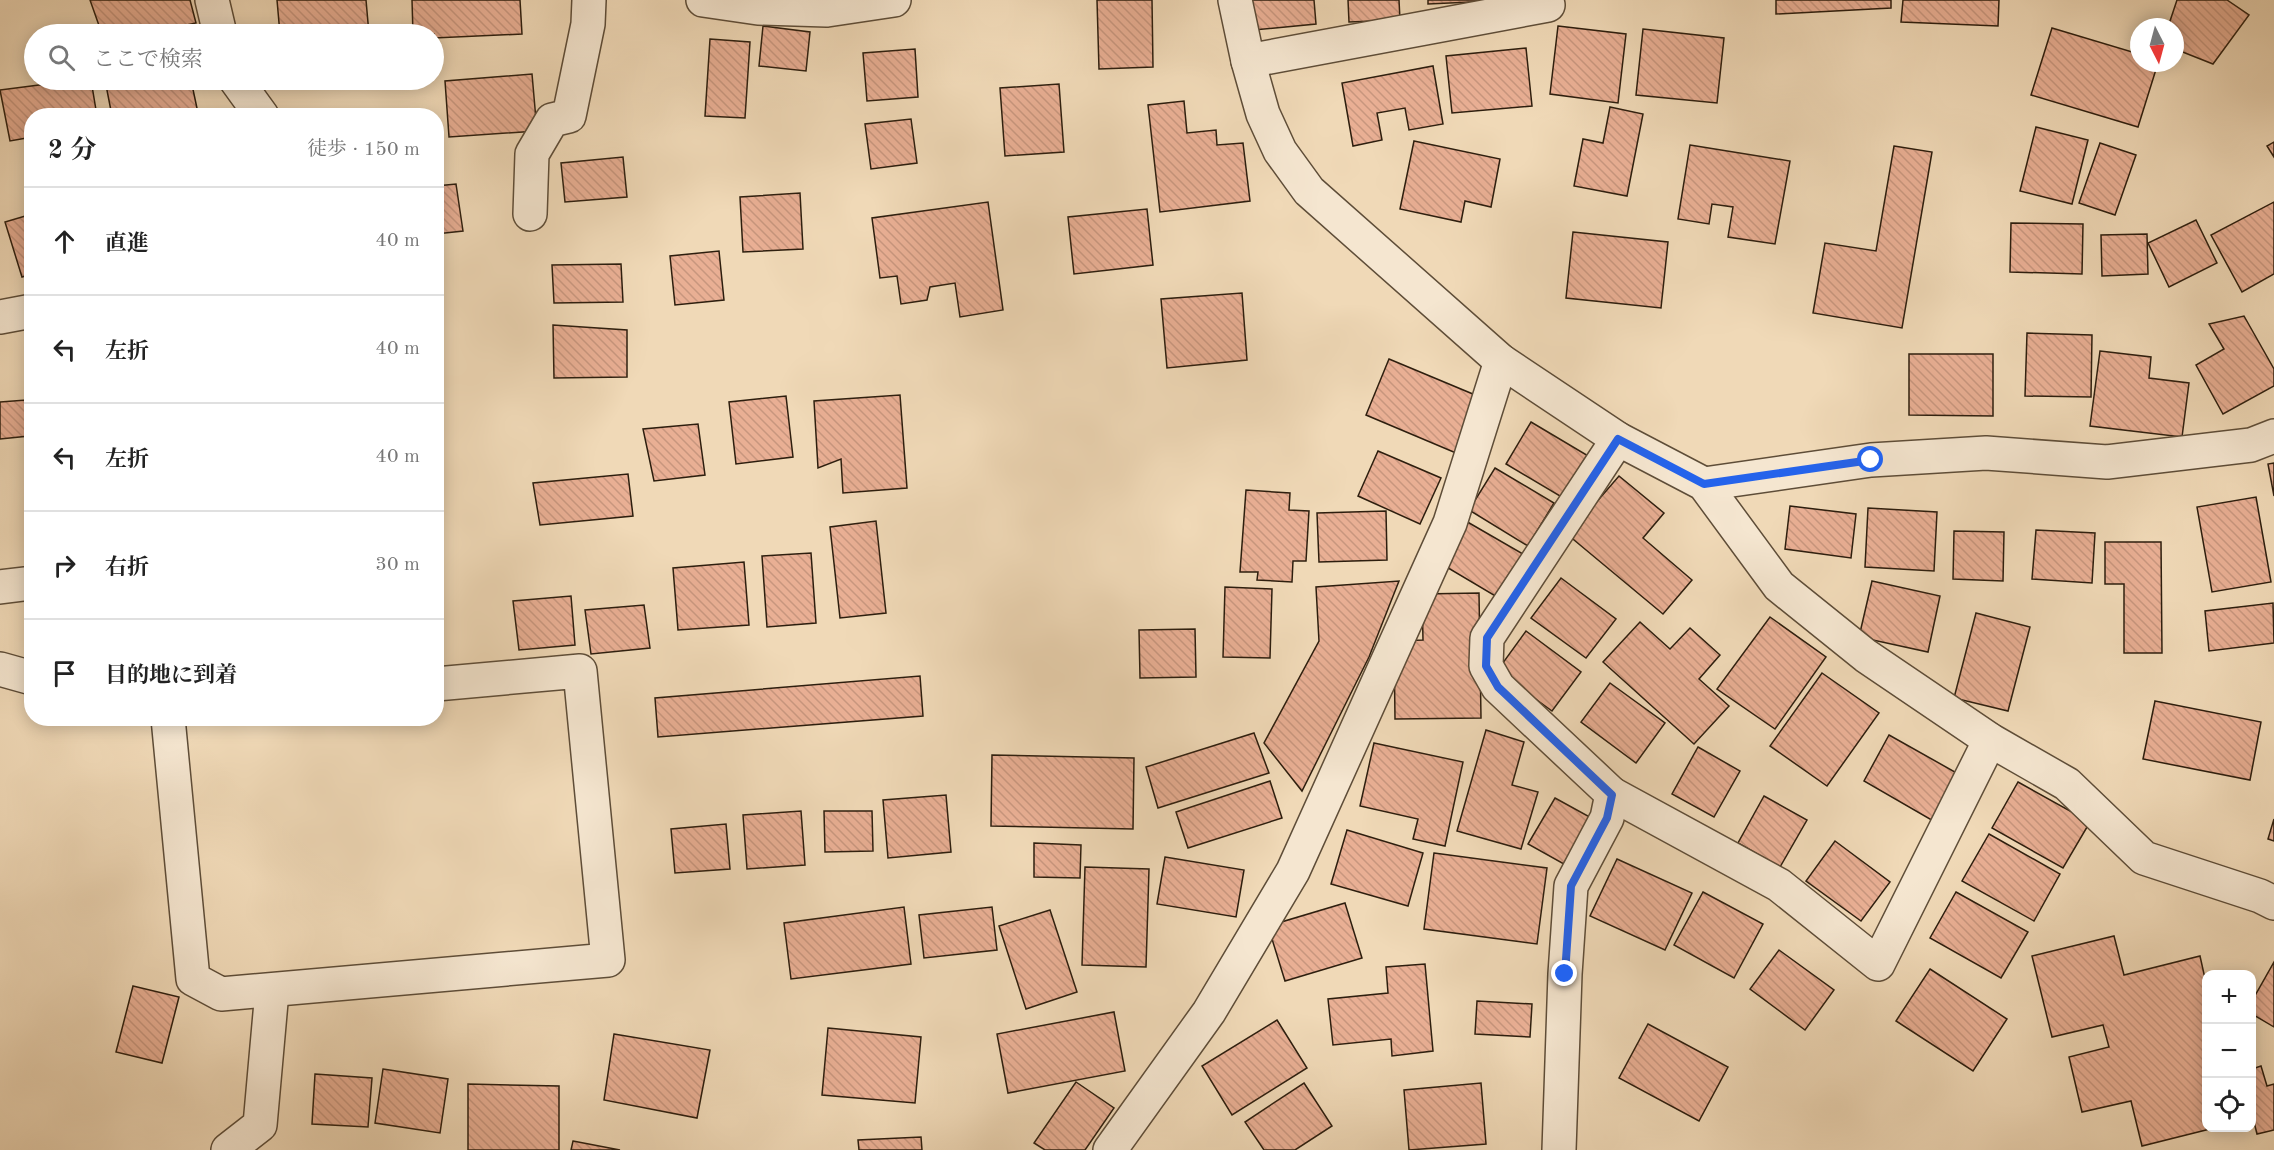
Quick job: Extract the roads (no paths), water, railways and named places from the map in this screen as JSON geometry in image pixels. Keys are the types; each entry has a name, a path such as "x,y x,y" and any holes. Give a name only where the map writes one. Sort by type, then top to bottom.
{"street":[{"path":"212,0 218,24"},
{"path":"530,214 532,154 552,120 569,116 588,24 589,0"},
{"path":"703,0 758,8 826,10 894,0"},
{"path":"1235,0 1248,61 1263,114 1275,141 1309,191 1501,361 1618,439 1704,484 1779,586 1866,656 1990,740 2067,784 2144,858 2260,896 2274,903"},
{"path":"1248,61 1548,5"},
{"path":"243,90 256,108"},
{"path":"0,317 24,312"},
{"path":"1110,1150 1209,1012 1293,871 1450,523 1501,361"},
{"path":"1704,484 1871,460 1986,453 2107,462 2251,446 2274,436"},
{"path":"1618,439 1487,638 1486,666 1498,687 1612,795 1779,885 1878,964 1990,740"},
{"path":"0,587 24,584"},
{"path":"0,669 24,676"},
{"path":"169,726 194,979 221,994 608,960 580,671 444,683"},
{"path":"1559,1150 1565,974 1571,886 1607,818 1612,795"},
{"path":"228,1150 260,1125 272,991"}]}
